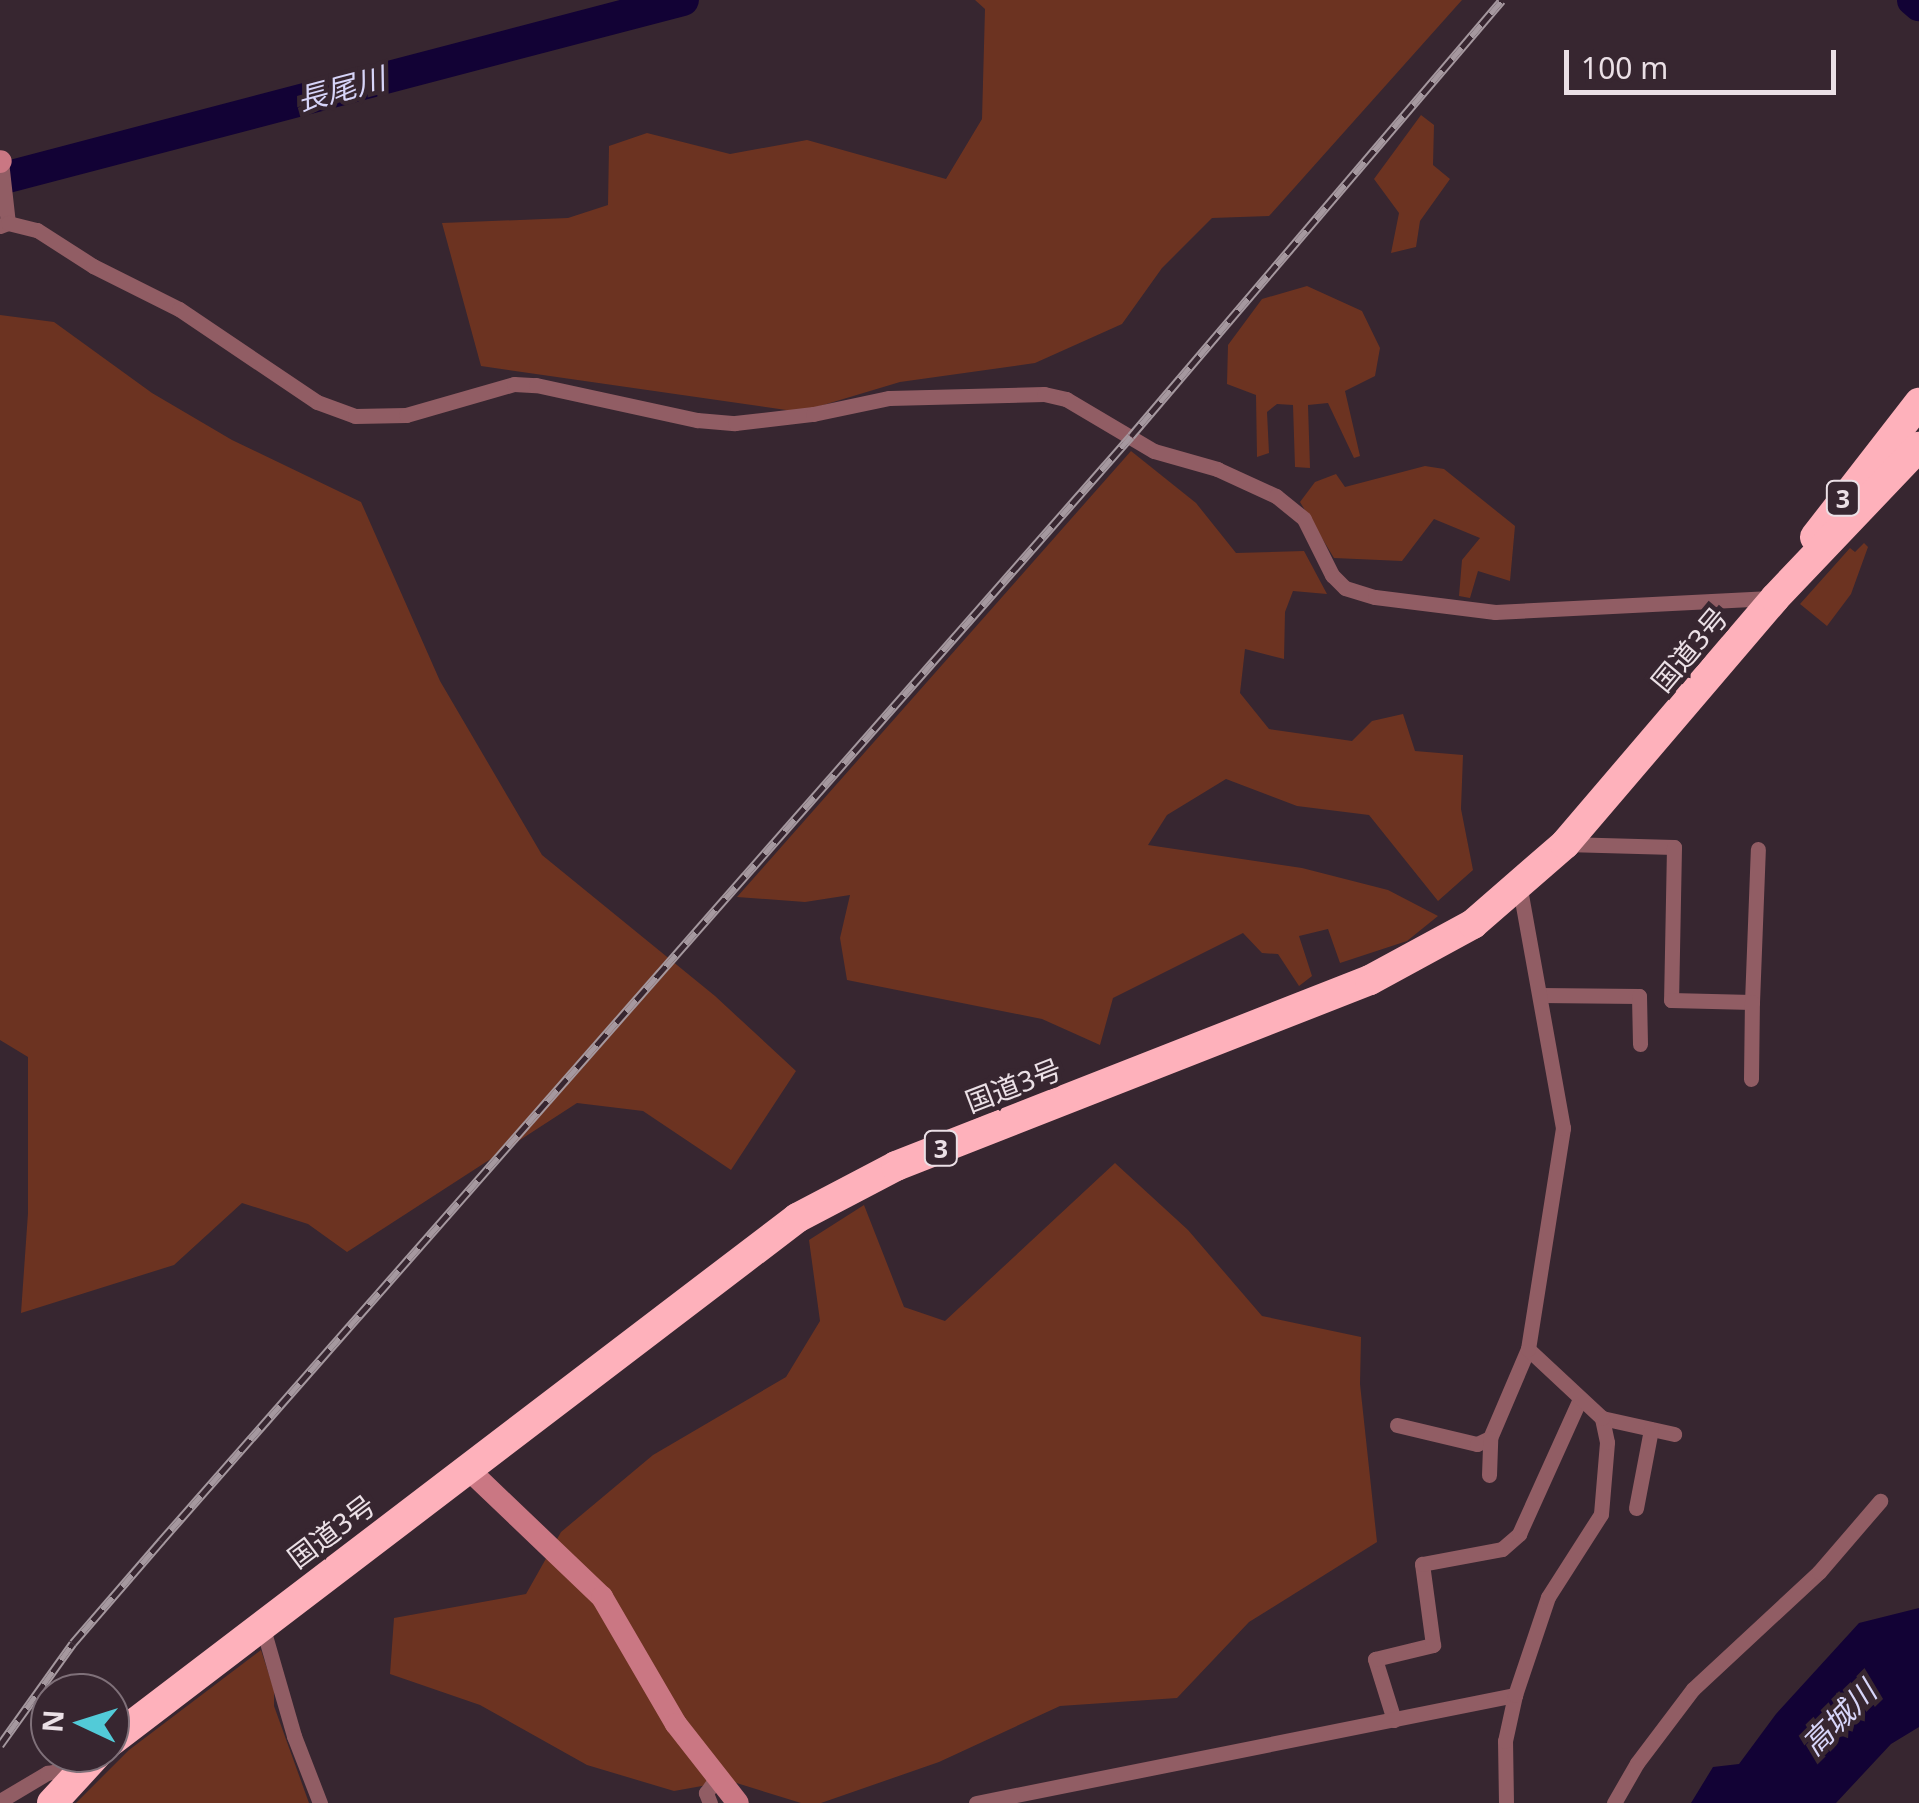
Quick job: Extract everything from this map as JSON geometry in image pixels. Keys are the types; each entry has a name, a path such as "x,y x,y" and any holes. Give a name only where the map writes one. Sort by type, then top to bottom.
{"highway":[{"name":"国道3号","path":"1775,598 1834,510 1919,403"},
{"name":"国道3号","path":"130,1726 763,1241 834,1197 896,1166 1370,980 1436,948 1520,888 1566,844 1775,598 1919,447"},
{"path":"52,1803 79,1773"}],"street":[{"path":"1,164 4,224 58,241 93,266 179,309 317,402 355,416 406,414 514,384 536,385 697,420 735,423 813,414 889,398 1044,394 1066,399 1154,451 1251,482 1276,496 1304,520 1332,575 1345,588 1375,598 1495,612 1775,598"},
{"path":"1566,844 1674,847 1671,1000 1752,1002"},
{"path":"1752,1079 1758,848"},
{"path":"1488,1474 1490,1438 1528,1349 1563,1128 1520,888"},
{"path":"1540,994 1640,996 1640,1044"},
{"path":"1528,1349 1602,1418 1674,1434"},
{"path":"1394,1720 1375,1659 1433,1644 1422,1564 1502,1549 1519,1534 1580,1399"},
{"path":"1506,1803 1506,1741 1515,1695 1548,1597 1601,1514 1607,1442 1602,1418"},
{"path":"1397,1426 1477,1444 1490,1438"},
{"path":"1636,1508 1651,1429"},
{"path":"467,1468 602,1597 676,1724 738,1803"},
{"path":"1614,1803 1637,1762 1693,1690 1819,1572 1880,1500"},
{"path":"262,1624 294,1736 320,1803"},
{"path":"976,1803 1515,1695"},
{"path":"0,1801 45,1773"},
{"path":"710,1803 706,1793 717,1777"}],"shaded area":[{"path":"975,0 1462,0 1269,216 1212,218 1162,268 1122,324 1035,363 900,382 800,412 481,366 442,223 568,218 608,205 609,146 647,133 730,154 807,140 946,179 982,119 985,9"},
{"path":"1421,115 1434,125 1433,165 1450,179 1420,221 1416,247 1391,253 1399,213 1374,179"},
{"path":"1307,286 1362,311 1380,348 1375,376 1345,391 1360,456 1354,458 1328,403 1308,405 1310,468 1295,467 1293,405 1277,404 1267,412 1269,453 1257,457 1256,395 1227,384 1228,345 1262,299"},
{"path":"0,315 54,322 152,393 232,440 361,502 440,681 542,855 715,996 796,1071 731,1170 643,1111 577,1103 347,1252 308,1224 242,1203 174,1265 21,1313 28,1213 28,1057 0,1040"},
{"path":"1131,451 1196,503 1236,553 1304,551 1327,594 1293,591 1285,612 1284,659 1245,649 1240,693 1269,729 1352,741 1372,721 1403,714 1415,751 1463,755 1461,809 1473,870 1438,901 1369,815 1297,806 1226,779 1167,815 1148,845 1302,868 1388,890 1438,916 1407,941 1340,963 1328,929 1299,936 1312,976 1299,986 1278,954 1262,953 1243,933 1113,998 1100,1045 1042,1019 847,980 840,938 850,895 805,902 737,897"},
{"path":"1425,466 1444,469 1515,526 1510,581 1478,571 1470,598 1459,596 1462,560 1480,538 1434,519 1402,561 1334,558 1300,502 1315,482 1336,474 1345,487"},
{"path":"1864,543 1868,547 1851,594 1827,626 1800,604 1850,548 1855,552"},
{"path":"1115,1163 1188,1230 1262,1316 1361,1337 1360,1384 1377,1542 1249,1622 1177,1698 1060,1706 939,1762 821,1803 801,1803 730,1781 674,1791 587,1765 480,1705 390,1674 394,1618 526,1594 561,1532 653,1455 786,1377 820,1321 809,1240 864,1205 904,1307 945,1321"},
{"path":"261,1650 274,1690 274,1706 309,1803 76,1803 106,1773 130,1773 130,1749"}],"water":[{"path":"1919,1608 1919,1727 1891,1744 1836,1803 1691,1803 1713,1767 1739,1764 1776,1714 1859,1623"}],"waterway":[{"name":"長尾川","path":"0,179 683,0"},
{"name":"高城川","path":"1913,0 1919,5"}],"railway":[{"path":"0,1745 73,1643 1131,436 1502,0"}]}
